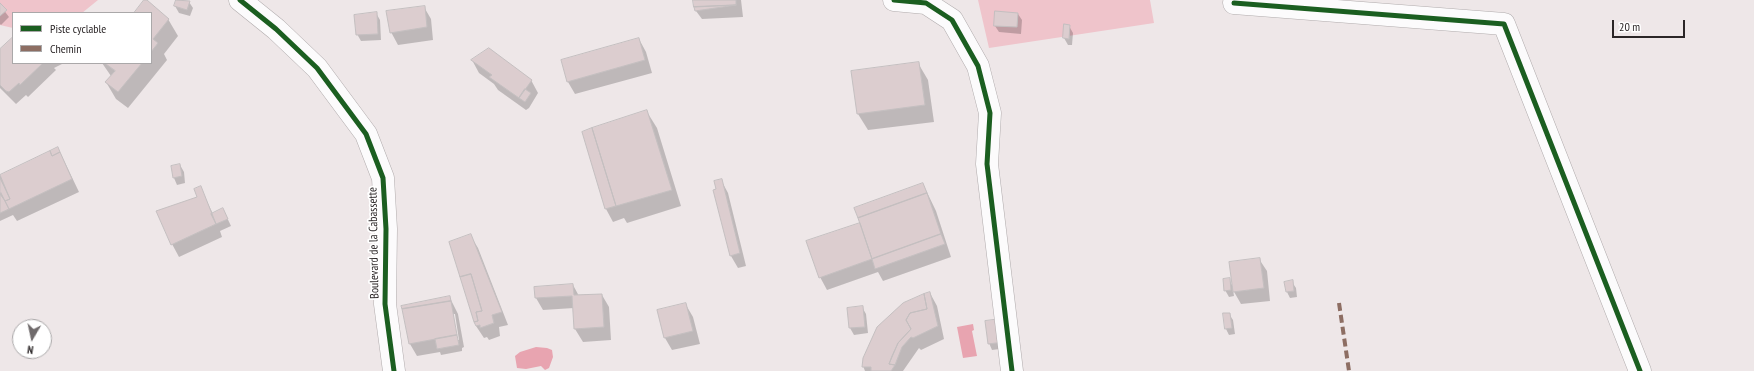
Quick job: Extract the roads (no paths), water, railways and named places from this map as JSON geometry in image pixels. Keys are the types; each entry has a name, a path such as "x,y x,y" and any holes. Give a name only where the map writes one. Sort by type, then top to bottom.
{"street":[{"name":"Boulevard de la Cabassette","path":"240,0 276,29 317,68 366,134 383,178 386,229 385,304 394,371"},
{"path":"894,0 926,3 952,20 978,66 990,113 987,164 1012,371"},
{"path":"1234,3 1504,24 1640,371"}]}
